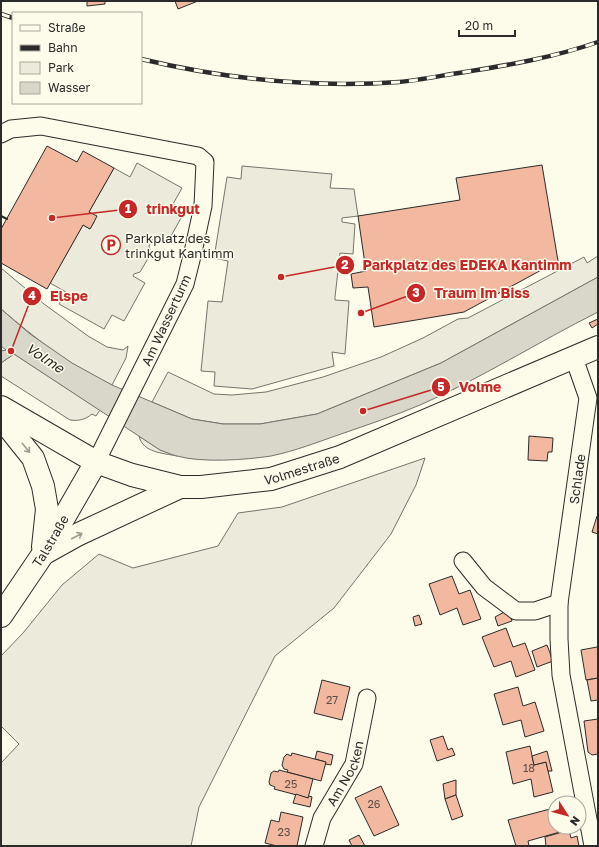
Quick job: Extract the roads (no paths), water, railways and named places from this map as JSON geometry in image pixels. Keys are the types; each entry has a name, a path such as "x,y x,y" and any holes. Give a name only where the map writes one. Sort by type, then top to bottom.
{"main road":[{"name":"Volmestraße","path":"1,407 96,462 132,475 180,487 201,488 271,479 340,457 598,347"},
{"path":"1,418 33,458 43,486 47,508 42,554"},
{"name":"Talstraße","path":"1,616 42,554 96,462"},
{"path":"42,554 79,534 180,487"}],"street":[{"name":"Am Wasserturm","path":"1,134 11,129 41,126 198,156 205,162 203,206 194,252 185,284 96,462"},
{"name":"Schlade","path":"574,358 588,398 559,603 559,639 561,675 593,846"},
{"path":"463,561 484,587 516,610 535,611 559,603"},
{"name":"Am Nocken","path":"314,846 322,818 354,764 367,698"}],"water":[{"path":"598,277 598,312 488,372 420,405 289,452 271,456 236,460 199,460 173,455 160,450 14,354 1,363 1,351 6,350 1,346 1,309 30,334 72,363 112,385 192,419 223,424 260,424 317,414 441,363"}],"railway":[{"path":"1,14 12,18"},
{"path":"142,59 237,77 302,83 367,84 424,79 499,66 549,56 598,42"}],"place":[{"name":"trinkgut","path":"52,218"},
{"name":"Parkplatz des trinkgut Kantimm","path":"111,245"},
{"name":"Parkplatz des EDEKA Kantimm","path":"281,277"},
{"name":"Traum Im Biss","path":"361,313"},
{"name":"Elspe","path":"11,351"},
{"name":"Volme","path":"363,411"}]}
